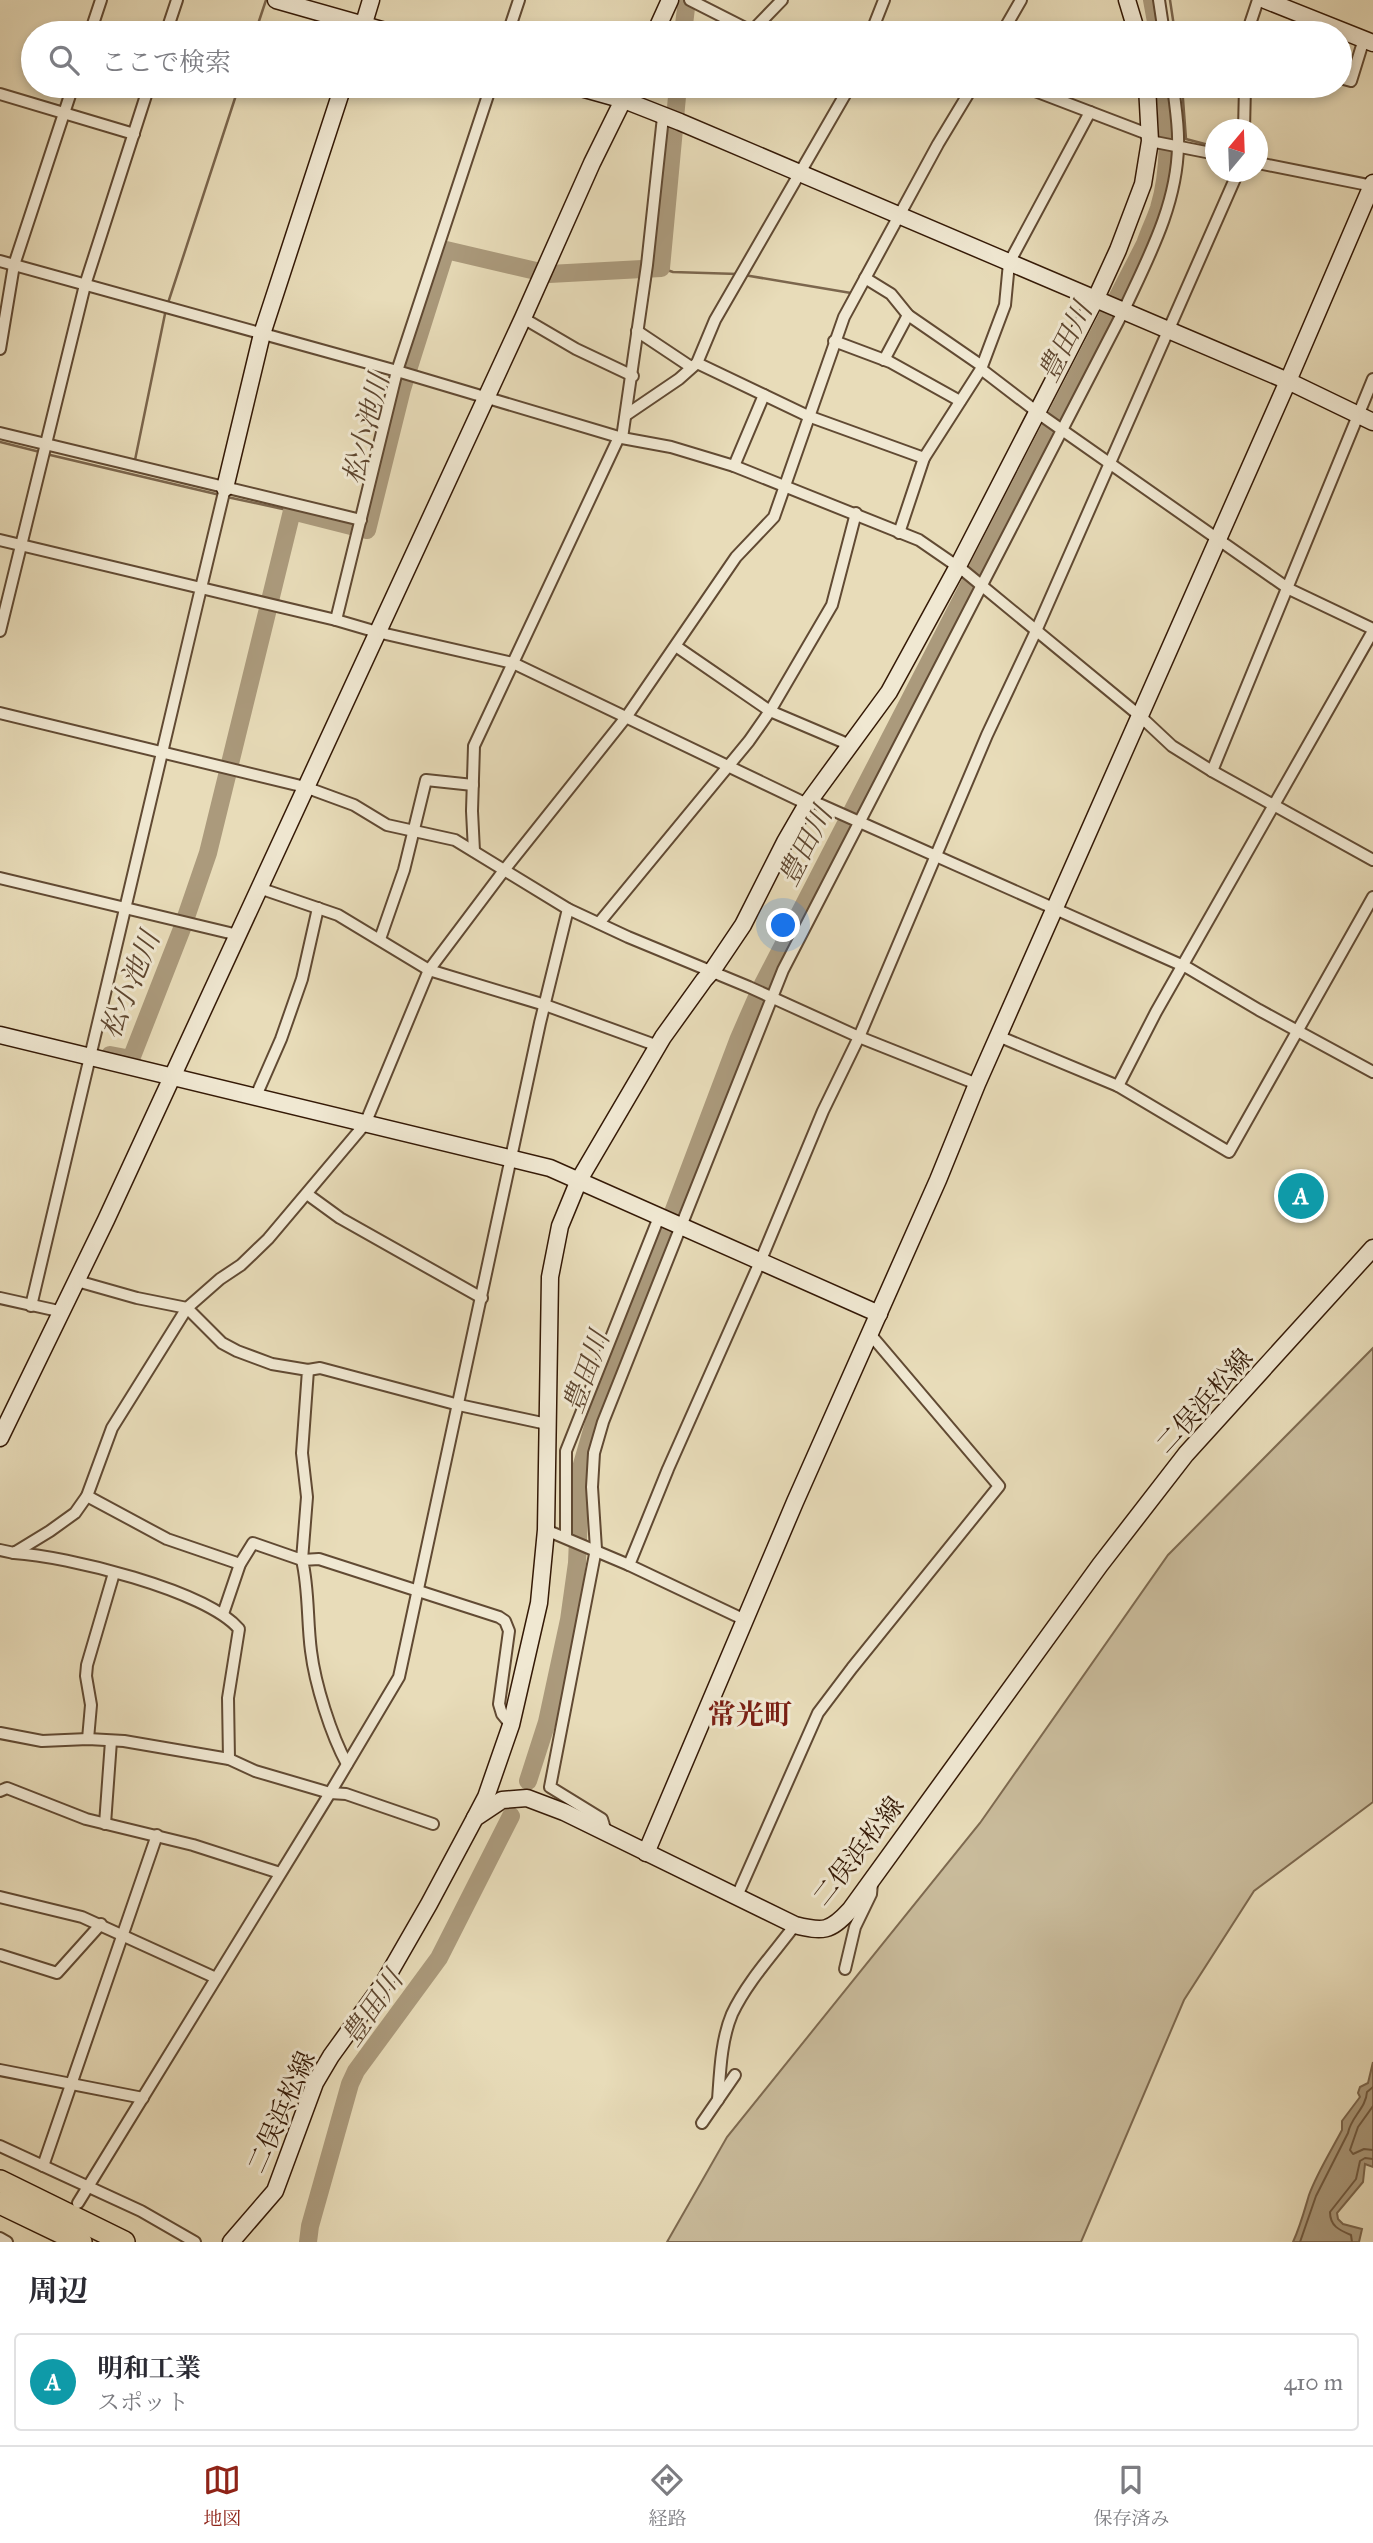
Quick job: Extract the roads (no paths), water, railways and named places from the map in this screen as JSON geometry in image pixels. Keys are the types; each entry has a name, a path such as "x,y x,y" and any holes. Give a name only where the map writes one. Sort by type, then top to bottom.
{"highway":[{"path":"0,2181 124,2242"},
{"path":"0,2203 80,2242"}],"street":[{"path":"94,21 101,0"},
{"path":"170,21 177,0"},
{"path":"276,0 338,21"},
{"path":"364,21 371,0"},
{"path":"512,21 519,0"},
{"path":"660,21 670,0"},
{"path":"764,21 782,0"},
{"path":"876,21 884,0"},
{"path":"1009,21 1021,0"},
{"path":"1128,0 1133,21"},
{"path":"1159,0 1162,21"},
{"path":"1251,21 1258,0"},
{"path":"1265,0 1318,21"},
{"path":"691,1 732,21"},
{"path":"1352,79 1368,41"},
{"path":"0,94 134,134"},
{"path":"0,349 14,265 69,98"},
{"path":"0,631 85,285 145,98"},
{"path":"31,1306 261,334 339,98"},
{"path":"336,620 402,373 487,98"},
{"path":"0,1438 63,1312 523,318 592,163 624,98"},
{"path":"634,98 663,117 1122,309 1288,381 1373,422"},
{"path":"626,415 679,380 694,365 715,320 801,174 840,98"},
{"path":"14,1553 75,1513 87,1496 112,1428 187,1308 220,1279 241,1265 268,1239 365,1124 429,970 505,869 627,716 677,647 736,557 774,517 844,317 897,214 966,98"},
{"path":"1053,98 1145,133 1155,141 1205,151"},
{"path":"475,1818 486,1797 510,1725 539,1603 546,1530 550,1278 560,1226 579,1180 658,1046 743,925 808,802 889,692 961,568 1100,300 1136,207 1155,141 1149,98"},
{"path":"606,1832 602,1819 550,1787 593,1548 594,1453 603,1422 770,996 1062,429 1166,217 1178,145 1173,98"},
{"path":"1244,119 1245,98"},
{"path":"899,533 924,458 982,367 1005,305 1009,262 1090,112"},
{"path":"474,851 474,747 621,437 633,376 647,270 663,117"},
{"path":"646,1853 744,1620 977,1084 1219,540 1373,185 1268,165"},
{"path":"629,1565 987,735 1036,631 1234,182"},
{"path":"0,261 621,437 671,447 734,466 919,540 961,568 1140,716 1172,746 1373,860"},
{"path":"865,278 891,294 908,315 982,367 1041,414 1289,589 1373,630 1118,1086"},
{"path":"884,360 908,315"},
{"path":"523,318 576,349 633,376"},
{"path":"637,331 694,365 808,416 924,458"},
{"path":"834,341 884,360 960,401"},
{"path":"1212,771 1373,379"},
{"path":"734,466 764,395"},
{"path":"0,433 140,467 223,495 361,520"},
{"path":"599,923 728,767 770,711 832,605 856,513"},
{"path":"0,540 513,663 728,767 1055,907 1183,966 1373,1072"},
{"path":"677,647 770,711 850,745"},
{"path":"0,713 305,787 354,805 387,825 455,840 568,909 859,1037 977,1084"},
{"path":"380,939 404,870 426,780 473,785"},
{"path":"0,878 237,934"},
{"path":"259,888 338,915 429,970 545,1005 658,1046"},
{"path":"998,1036 1118,1086 1229,1152 1373,897"},
{"path":"256,1096 281,1039 302,979 318,908"},
{"path":"78,2203 399,1677 511,1157 568,909"},
{"path":"0,1035 550,1168 879,1314"},
{"path":"307,1194 340,1218 482,1298"},
{"path":"568,1538 566,1451 661,1218"},
{"name":"二俣浜松線","path":"232,2242 275,2191 315,2083 383,1984 475,1818 502,1800 527,1798 564,1812 796,1925 818,1931 836,1926 1100,1565 1186,1454 1373,1248"},
{"path":"77,1281 137,1298 187,1308 222,1343 272,1364 308,1370 320,1368 459,1405 547,1424"},
{"path":"0,1298 63,1312"},
{"path":"737,1896 818,1713 999,1486 870,1334"},
{"path":"308,1370 302,1453 307,1497 302,1560 311,1652 326,1711 347,1764"},
{"path":"87,1496 167,1539 240,1564"},
{"path":"546,1530 593,1548 744,1620"},
{"path":"223,1614 240,1564 253,1542 302,1560 319,1559 499,1617 506,1621 509,1631 499,1704 510,1725"},
{"path":"0,1550 37,1554 153,1583 223,1614 239,1629 228,1698 229,1759"},
{"path":"88,1739 90,1705 87,1665 114,1573"},
{"path":"0,1733 42,1741 111,1741 229,1759 255,1771 330,1793 346,1794 433,1824"},
{"path":"106,1824 111,1741"},
{"path":"0,1791 7,1788 86,1819 158,1835 280,1873"},
{"path":"44,2166 158,1835"},
{"path":"845,1969 855,1927 871,1894 873,1877"},
{"path":"0,1897 58,1910 101,1924 216,1978"},
{"path":"0,1955 57,1973 101,1924"},
{"path":"718,2100 723,2052 732,2015 748,1987 796,1925"},
{"path":"0,2070 143,2098"},
{"path":"702,2123 735,2075"},
{"path":"0,2146 141,2211 195,2242"},
{"path":"0,2238 8,2242"}],"water":[{"path":"1373,2062 1373,2167 1365,2164 1363,2182 1337,2213 1343,2224 1362,2229 1359,2242 1293,2242 1312,2187 1342,2130 1342,2121 1360,2097 1360,2087 1368,2083"}],"waterway":[{"path":"259,21 266,0"},
{"name":"松小池川","path":"684,21 689,0"},
{"name":"豊田川","path":"1152,0 1156,21"},
{"path":"1170,0 1173,21"},
{"path":"168,303 235,98"},
{"name":"松小池川","path":"186,917 208,853 292,511 367,530 402,389 446,250 549,274 661,268 677,98"},
{"name":"豊田川","path":"528,1781 547,1722 569,1620 577,1563 581,1468 596,1416 739,1038 760,990 1145,244 1163,193 1168,132 1166,98"},
{"path":"1183,98 1186,139 1205,144"},
{"path":"655,240 658,215"},
{"path":"647,301 652,266"},
{"path":"661,268 673,272 738,274"},
{"path":"744,275 851,293"},
{"path":"135,460 166,309"},
{"path":"0,442 40,452"},
{"path":"46,454 220,495"},
{"path":"227,497 292,511"},
{"name":"松小池川","path":"110,1055 131,1059 183,926"},
{"name":"豊田川","path":"308,2242 310,2226 356,2071 439,1958 511,1816"}],"place":[{"name":"明和工業","path":"1301,1196"}],"district":[{"name":"常光町","path":"750,1714"}]}
